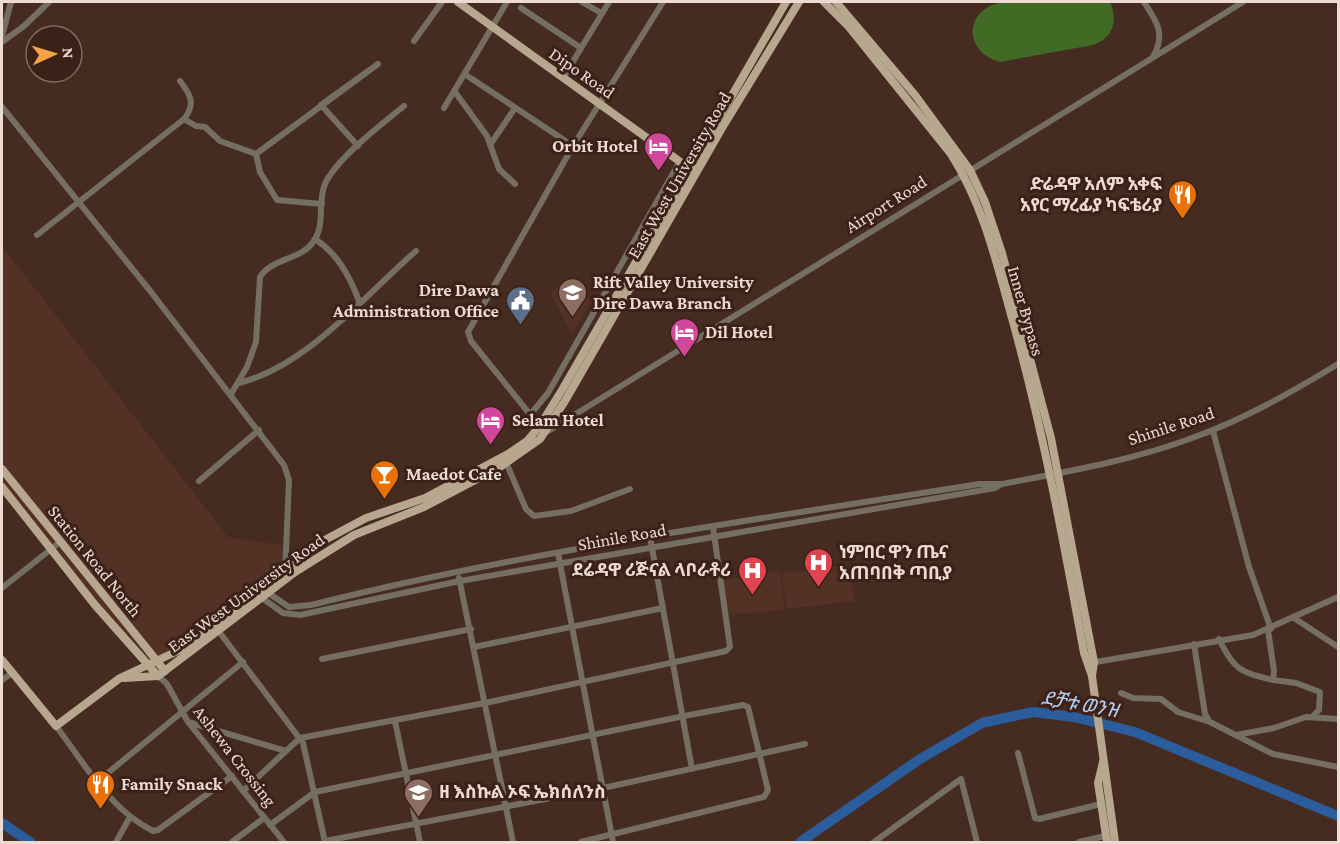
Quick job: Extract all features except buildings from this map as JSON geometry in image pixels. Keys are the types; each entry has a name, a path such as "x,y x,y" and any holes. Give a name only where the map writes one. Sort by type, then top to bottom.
{"main road":[{"name":"Dipo Road","path":"458,2 693,171"},
{"name":"East West University Road","path":"262,593 344,541 430,504 505,460 542,430 663,233 693,171 786,2"},
{"name":"East West University Road","path":"542,430 655,228 799,2"},
{"name":"Inner Bypass","path":"824,2 849,27 967,172"},
{"name":"Inner Bypass","path":"836,2 915,95 967,172 988,229 1035,388 1055,475 1090,663 1115,843"},
{"path":"655,228 663,233"},
{"name":"East West University Road","path":"162,673 262,593 284,570 340,532 366,518 425,498 505,460"},
{"name":"Station Road North","path":"2,469 159,661 162,673"},
{"name":"Station Road North","path":"3,492 52,549 95,605 149,664 162,673"},
{"path":"340,532 344,541"},
{"name":"East West University Road","path":"56,726 120,678 159,661 217,629"},
{"path":"2,660 56,726"},
{"path":"120,678 162,673"},
{"name":"Inner Bypass","path":"1104,761 1098,783 1106,839"}],"street":[{"path":"2,36 11,2"},
{"path":"2,42 24,26 49,2"},
{"path":"414,41 442,2"},
{"path":"444,108 466,75 507,2"},
{"path":"582,2 601,13"},
{"path":"563,78 609,2"},
{"path":"542,430 471,341 468,332 573,146 663,2"},
{"path":"1144,2 1161,33 1159,46 1151,60"},
{"name":"Airport Road","path":"542,430 1243,2"},
{"path":"521,8 581,48"},
{"path":"256,154 321,105 349,84 378,64 321,105"},
{"path":"466,75 573,146"},
{"path":"37,236 78,200 184,118 191,110 192,101 180,81"},
{"path":"455,92 476,117 499,168 515,184"},
{"path":"321,105 358,146"},
{"path":"231,394 248,367 257,336 260,277 277,263 306,249 315,239 320,230 325,185 330,177 358,146 404,106"},
{"path":"2,107 231,394 284,465 289,480 284,570 286,579"},
{"path":"490,145 515,108"},
{"path":"184,118 196,126 206,127 220,141 256,154"},
{"path":"256,154 260,172 277,200 322,204"},
{"path":"530,416 548,393 680,161"},
{"path":"315,239 335,256 351,280 359,302"},
{"path":"238,383 272,371 296,356 416,251"},
{"name":"Shinile Road","path":"262,593 289,606 311,605 457,571 558,553 979,484 1055,475 1179,443 1213,430 1338,364"},
{"path":"199,481 259,430"},
{"path":"1213,430 1235,517 1269,629 1273,680"},
{"path":"505,460 526,508 534,516 572,511 630,489"},
{"name":"Shinile Road","path":"262,593 278,610 291,616 460,581 995,488 1002,483"},
{"path":"243,791 300,738 485,703 730,649 713,527"},
{"path":"650,537 692,769"},
{"path":"2,588 60,542"},
{"path":"558,553 613,839"},
{"path":"457,571 471,629 513,843"},
{"path":"1090,663 1269,629 1338,597"},
{"path":"474,646 663,608"},
{"path":"1294,618 1338,647"},
{"path":"217,629 300,738 307,754 325,842 603,788 805,744"},
{"path":"322,659 471,629"},
{"path":"1219,639 1229,660 1237,669 1273,680 1296,683 1320,692 1319,710 1312,717"},
{"path":"1194,644 1204,710 1210,722"},
{"path":"98,781 243,662"},
{"path":"2,680 12,673"},
{"name":"Ashewa Crossing","path":"162,673 188,722 284,843"},
{"path":"1121,693 1133,698 1161,699 1178,712 1210,722 1274,754 1338,767"},
{"path":"270,825 315,792 746,705 768,790 764,796 613,839 581,843"},
{"path":"1197,718 1204,710"},
{"path":"1235,735 1312,717 1338,719"},
{"path":"395,721 420,843"},
{"path":"188,722 286,750"},
{"path":"56,726 98,781 130,817 153,831 158,830 232,776"},
{"path":"1018,753 1035,818 1039,819 1101,804"},
{"path":"874,843 962,779 977,843"},
{"path":"116,843 130,817"},
{"path":"232,843 264,818"},
{"path":"1079,843 1106,839"}],"shaded area":[{"path":"2,246 228,537 288,546 287,569 149,673 2,491"},
{"name":"Rift Valley University Dire Dawa Branch","path":"560,286 578,299 582,295 591,301 572,335 550,292"},
{"name":"ነምበር ዋን ጤና አጠባበቅ ጣቢያ","path":"847,565 855,601 787,609 782,573"},
{"name":"ደሬዳዋ ሪጅናል ላቦራቶሪ","path":"780,571 785,610 726,615 716,581"}],"green space":[{"path":"1004,2 1110,2 1114,22 1106,38 1093,45 1000,62 979,49 974,40 973,30 975,20 981,12"}],"waterway":[{"name":"ደቻቱ ወንዝ","path":"800,842 920,759 982,723 1033,712 1074,717 1135,732 1338,816"},
{"name":"ደቻቱ ወንዝ","path":"2,823 30,842"}],"place":[{"name":"Orbit Hotel","path":"659,172"},
{"name":"ድሬዳዋ አለም አቀፍ አየር ማረፊያ ካፍቴሪያ","path":"1183,220"},
{"name":"Rift Valley University Dire Dawa Branch","path":"572,318"},
{"name":"Dire Dawa Administration Office","path":"520,326"},
{"name":"Dil Hotel","path":"684,358"},
{"name":"Selam Hotel","path":"491,446"},
{"name":"Maedot Cafe","path":"385,500"},
{"name":"ነምበር ዋን ጤና አጠባበቅ ጣቢያ","path":"818,588"},
{"name":"ደሬዳዋ ሪጅናል ላቦራቶሪ","path":"752,596"},
{"name":"Family Snack","path":"100,810"},
{"name":"ዘ እስኩል ኦፍ ኤክሰለንስ","path":"418,818"}]}
